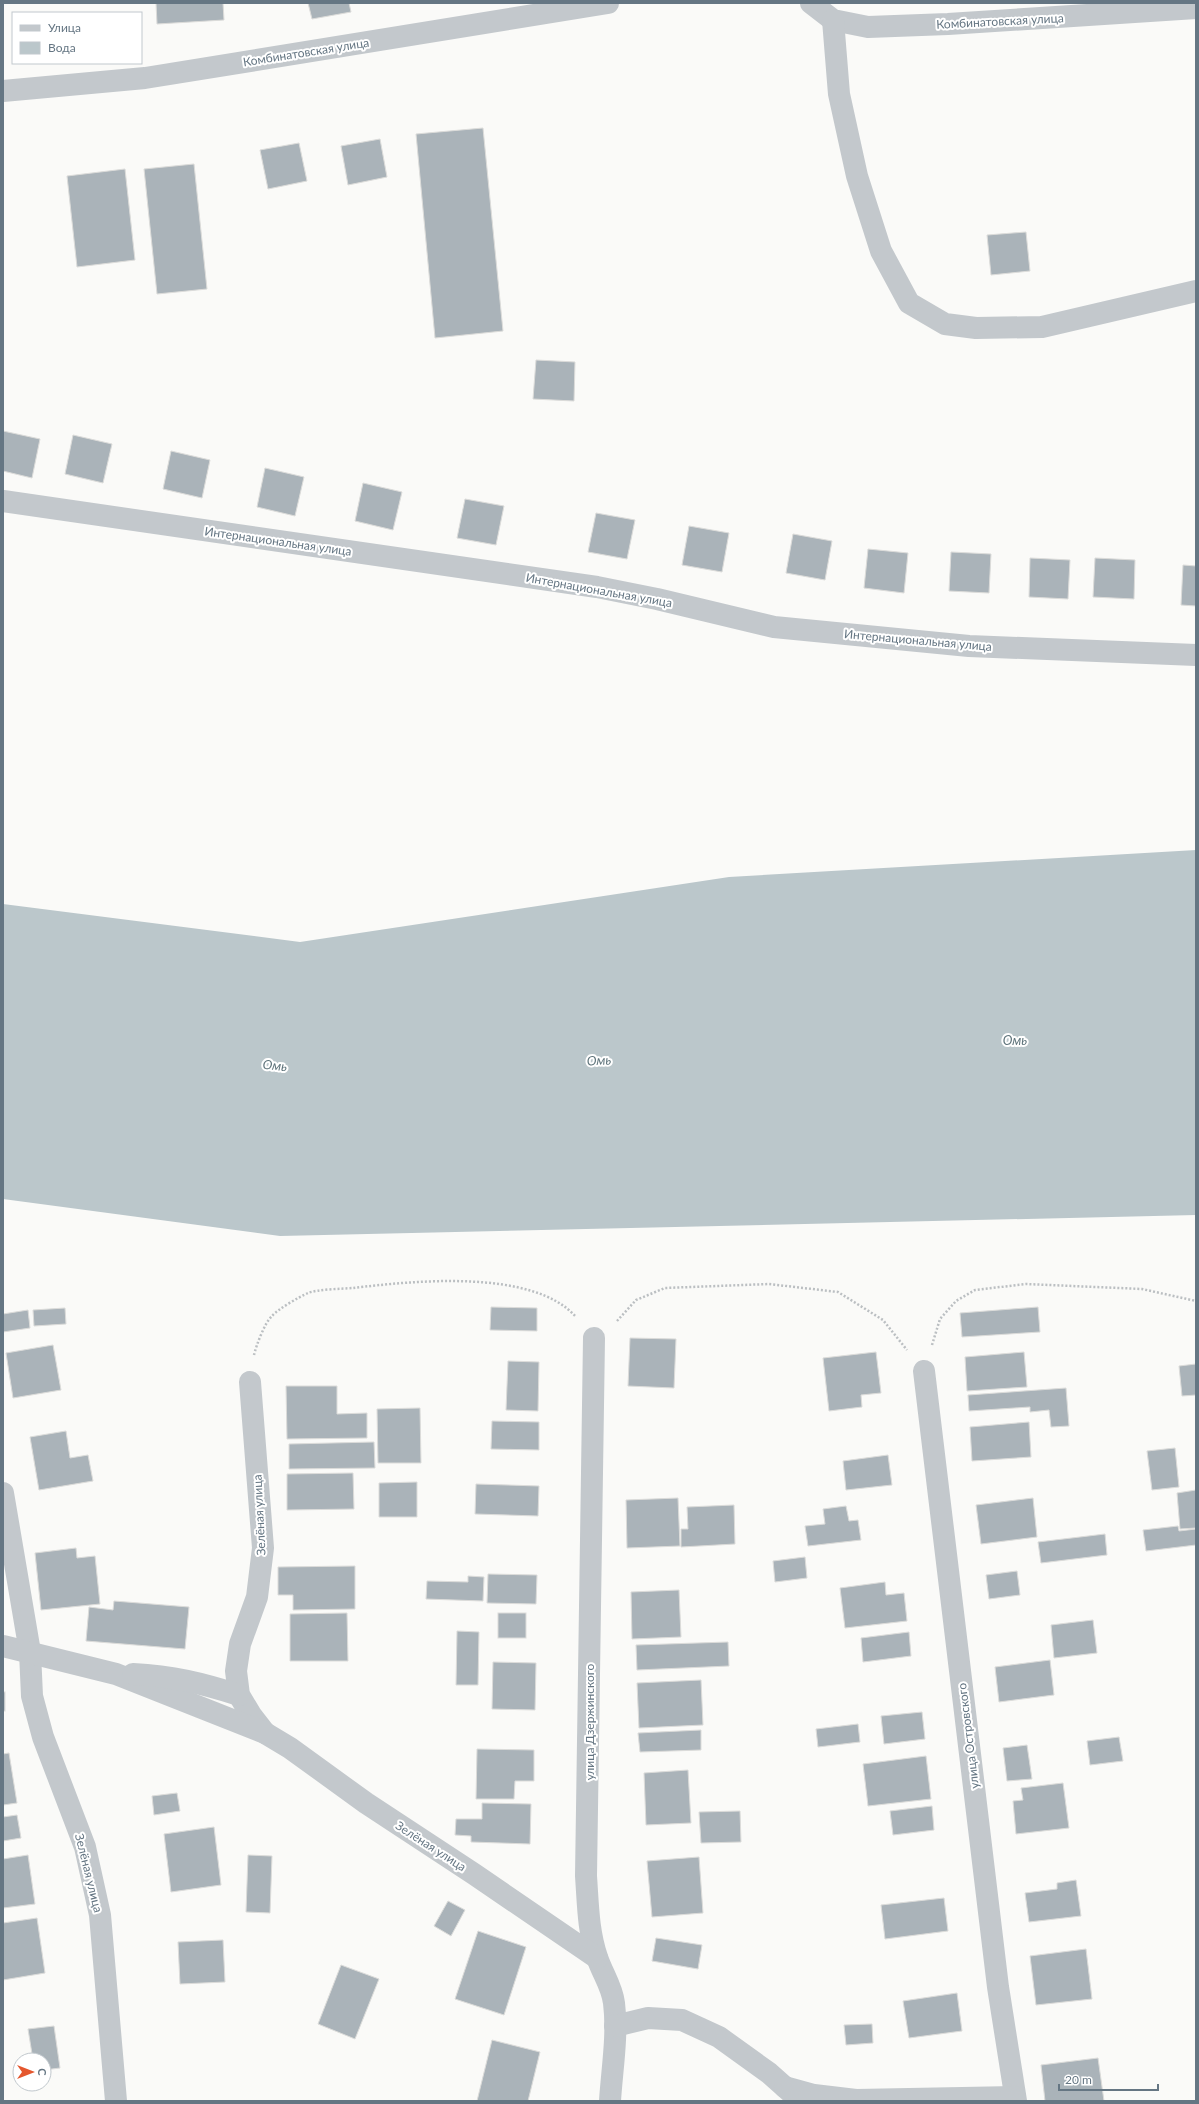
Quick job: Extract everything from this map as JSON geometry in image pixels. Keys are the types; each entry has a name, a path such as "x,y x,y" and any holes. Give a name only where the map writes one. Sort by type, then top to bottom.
{"street":[{"name":"Комбинатовская улица","path":"3,91 146,78 566,6 608,3"},
{"name":"Комбинатовская улица","path":"811,3 833,20 868,27 948,24 1196,8"},
{"path":"833,20 839,94 857,176 881,251 909,303 945,324 976,328 1042,327 1196,291"},
{"name":"Интернациональная улица","path":"3,501 597,587 657,599 774,627 969,646 1196,655"},
{"name":"улица Дзержинского","path":"594,1338 586,1876 589,1925 597,1958 609,1984 614,2002 615,2026 610,2101"},
{"name":"улица Островского","path":"924,1371 998,1987 1015,2099"},
{"name":"Зелёная улица","path":"250,1382 263,1548 257,1597 240,1644 236,1671 239,1695 250,1714 265,1733"},
{"name":"Зелёная улица","path":"3,1493 30,1652 32,1696 43,1737 85,1846 100,1915 116,2101"},
{"name":"Зелёная улица","path":"3,1646 116,1674 265,1733 290,1748 366,1803 480,1878 597,1958"},
{"path":"116,1674 166,1676 204,1684 239,1695"},
{"path":"615,2026 648,2018 682,2020 719,2037 769,2073 792,2094 856,2100 1015,2099"}],"path":[{"path":"250,1382 256,1348 271,1316 308,1293 382,1284 480,1281 539,1293 570,1311 594,1338 614,1323 636,1300 665,1288 769,1284 838,1292 883,1320 924,1371"},
{"path":"924,1371 940,1320 956,1301 975,1290 1026,1284 1134,1288 1196,1301"}],"water":[{"name":"Омь","path":"1196,850 1196,1215 280,1236 3,1199 3,904 300,942 729,877"}],"building":[{"path":"156,3 223,3 224,20 157,24"},
{"path":"308,3 349,3 351,12 312,19"},
{"path":"483,128 503,331 435,338 416,134"},
{"path":"380,139 387,177 348,185 341,146"},
{"path":"299,143 307,181 268,189 260,150"},
{"path":"194,164 207,289 157,294 144,169"},
{"path":"125,169 135,260 77,267 67,176"},
{"path":"1026,232 1030,271 991,275 987,235"},
{"path":"536,360 575,362 574,401 533,399"},
{"path":"3,431 40,439 32,478 3,471"},
{"path":"73,435 112,444 103,483 65,474"},
{"path":"171,451 210,460 202,498 163,489"},
{"path":"265,468 304,477 295,516 257,507"},
{"path":"363,483 402,492 393,530 355,521"},
{"path":"465,499 504,506 496,545 457,538"},
{"path":"596,513 635,520 627,559 588,552"},
{"path":"689,526 729,533 722,572 682,565"},
{"path":"793,534 832,541 825,580 786,573"},
{"path":"868,549 908,553 904,593 864,588"},
{"path":"951,552 991,554 989,593 949,591"},
{"path":"1030,558 1070,560 1068,599 1029,597"},
{"path":"1095,558 1135,560 1134,599 1093,597"},
{"path":"1183,565 1196,566 1196,606 1181,605"},
{"path":"491,1307 537,1308 537,1331 490,1330"},
{"path":"1038,1307 1040,1332 962,1337 960,1313"},
{"path":"65,1308 66,1324 34,1326 33,1310"},
{"path":"28,1310 30,1328 3,1332 3,1314"},
{"path":"630,1338 676,1339 674,1388 628,1386"},
{"path":"53,1345 61,1390 13,1398 6,1353"},
{"path":"876,1352 881,1393 861,1395 862,1407 829,1411 823,1358"},
{"path":"1024,1352 1027,1387 967,1391 965,1357"},
{"path":"508,1361 539,1362 538,1411 506,1410"},
{"path":"1196,1364 1196,1395 1182,1396 1179,1366"},
{"path":"286,1386 337,1386 337,1414 367,1413 367,1438 287,1439"},
{"path":"1066,1388 1069,1426 1051,1427 1049,1410 1030,1412 1030,1407 969,1411 968,1395"},
{"path":"420,1408 421,1463 378,1463 377,1409"},
{"path":"492,1421 539,1422 539,1450 491,1449"},
{"path":"1029,1422 1031,1457 972,1461 970,1427"},
{"path":"66,1431 70,1458 88,1455 93,1481 39,1490 30,1437"},
{"path":"374,1442 375,1468 289,1469 289,1444"},
{"path":"1175,1448 1179,1487 1152,1490 1147,1451"},
{"path":"888,1455 892,1485 846,1490 843,1461"},
{"path":"353,1473 354,1509 287,1510 287,1474"},
{"path":"417,1482 417,1517 379,1517 379,1483"},
{"path":"476,1484 539,1486 538,1516 475,1514"},
{"path":"1196,1490 1196,1528 1180,1529 1177,1493"},
{"path":"678,1498 680,1546 627,1548 626,1500"},
{"path":"1033,1498 1037,1537 981,1544 976,1505"},
{"path":"734,1505 735,1544 681,1547 681,1529 688,1529 687,1507"},
{"path":"846,1506 849,1521 858,1520 861,1540 808,1546 805,1526 825,1524 823,1509"},
{"path":"1178,1526 1179,1531 1196,1529 1196,1545 1146,1551 1143,1530"},
{"path":"1105,1534 1107,1555 1041,1563 1038,1542"},
{"path":"76,1548 77,1558 95,1556 100,1604 41,1610 35,1553"},
{"path":"805,1557 807,1578 775,1582 773,1561"},
{"path":"355,1566 355,1609 293,1610 293,1595 278,1595 278,1567"},
{"path":"1017,1571 1020,1595 989,1599 986,1575"},
{"path":"488,1574 537,1575 536,1604 487,1603"},
{"path":"468,1576 484,1577 483,1601 426,1599 427,1581 468,1582"},
{"path":"885,1582 886,1595 904,1593 907,1621 845,1628 840,1588"},
{"path":"679,1590 681,1637 632,1639 631,1592"},
{"path":"114,1601 189,1607 185,1649 86,1641 89,1607 113,1610"},
{"path":"347,1613 348,1661 290,1661 290,1614"},
{"path":"498,1613 526,1613 526,1638 498,1638"},
{"path":"1093,1620 1097,1653 1054,1658 1051,1625"},
{"path":"457,1631 479,1632 478,1685 456,1685"},
{"path":"909,1632 911,1656 863,1662 861,1638"},
{"path":"728,1642 729,1666 637,1670 636,1645"},
{"path":"1050,1660 1054,1695 999,1702 995,1667"},
{"path":"493,1662 536,1663 535,1710 492,1709"},
{"path":"701,1680 703,1725 639,1728 637,1683"},
{"path":"3,1692 5,1692 5,1711 3,1711"},
{"path":"922,1712 925,1739 884,1744 881,1716"},
{"path":"858,1724 860,1742 818,1747 816,1729"},
{"path":"701,1730 701,1750 640,1752 638,1733"},
{"path":"1119,1737 1123,1761 1090,1765 1087,1741"},
{"path":"1027,1745 1032,1779 1007,1781 1003,1748"},
{"path":"477,1749 534,1750 534,1781 515,1781 514,1799 476,1799"},
{"path":"9,1753 17,1803 3,1805 3,1754"},
{"path":"926,1756 931,1799 868,1806 863,1764"},
{"path":"688,1770 691,1823 646,1825 644,1773"},
{"path":"1063,1783 1069,1828 1016,1834 1013,1801 1023,1800 1021,1788"},
{"path":"177,1793 180,1811 154,1815 152,1796"},
{"path":"482,1803 531,1804 530,1844 471,1842 471,1836 455,1835 456,1819 482,1819"},
{"path":"932,1806 934,1830 893,1835 890,1811"},
{"path":"740,1811 741,1842 701,1843 699,1812"},
{"path":"17,1815 21,1838 3,1841 3,1817"},
{"path":"214,1827 221,1885 171,1892 164,1834"},
{"path":"28,1855 35,1904 3,1908 3,1859"},
{"path":"248,1855 272,1856 270,1913 246,1912"},
{"path":"699,1857 703,1913 652,1917 647,1861"},
{"path":"1076,1880 1081,1916 1029,1922 1025,1893 1057,1889 1057,1883"},
{"path":"944,1898 948,1931 885,1939 881,1905"},
{"path":"448,1901 465,1910 451,1936 434,1926"},
{"path":"37,1918 45,1973 3,1980 3,1923"},
{"path":"478,1931 526,1947 504,2015 455,1999"},
{"path":"656,1938 702,1945 698,1969 652,1961"},
{"path":"223,1940 225,1982 180,1984 178,1942"},
{"path":"1086,1949 1092,1999 1036,2005 1030,1956"},
{"path":"341,1965 379,1979 355,2039 318,2024"},
{"path":"957,1993 962,2031 909,2038 903,2001"},
{"path":"872,2024 873,2043 846,2045 844,2025"},
{"path":"54,2026 60,2068 52,2069 52,2052 32,2052 28,2029"},
{"path":"492,2040 540,2052 528,2101 477,2101"},
{"path":"1098,2058 1104,2101 1045,2101 1041,2065"}]}
